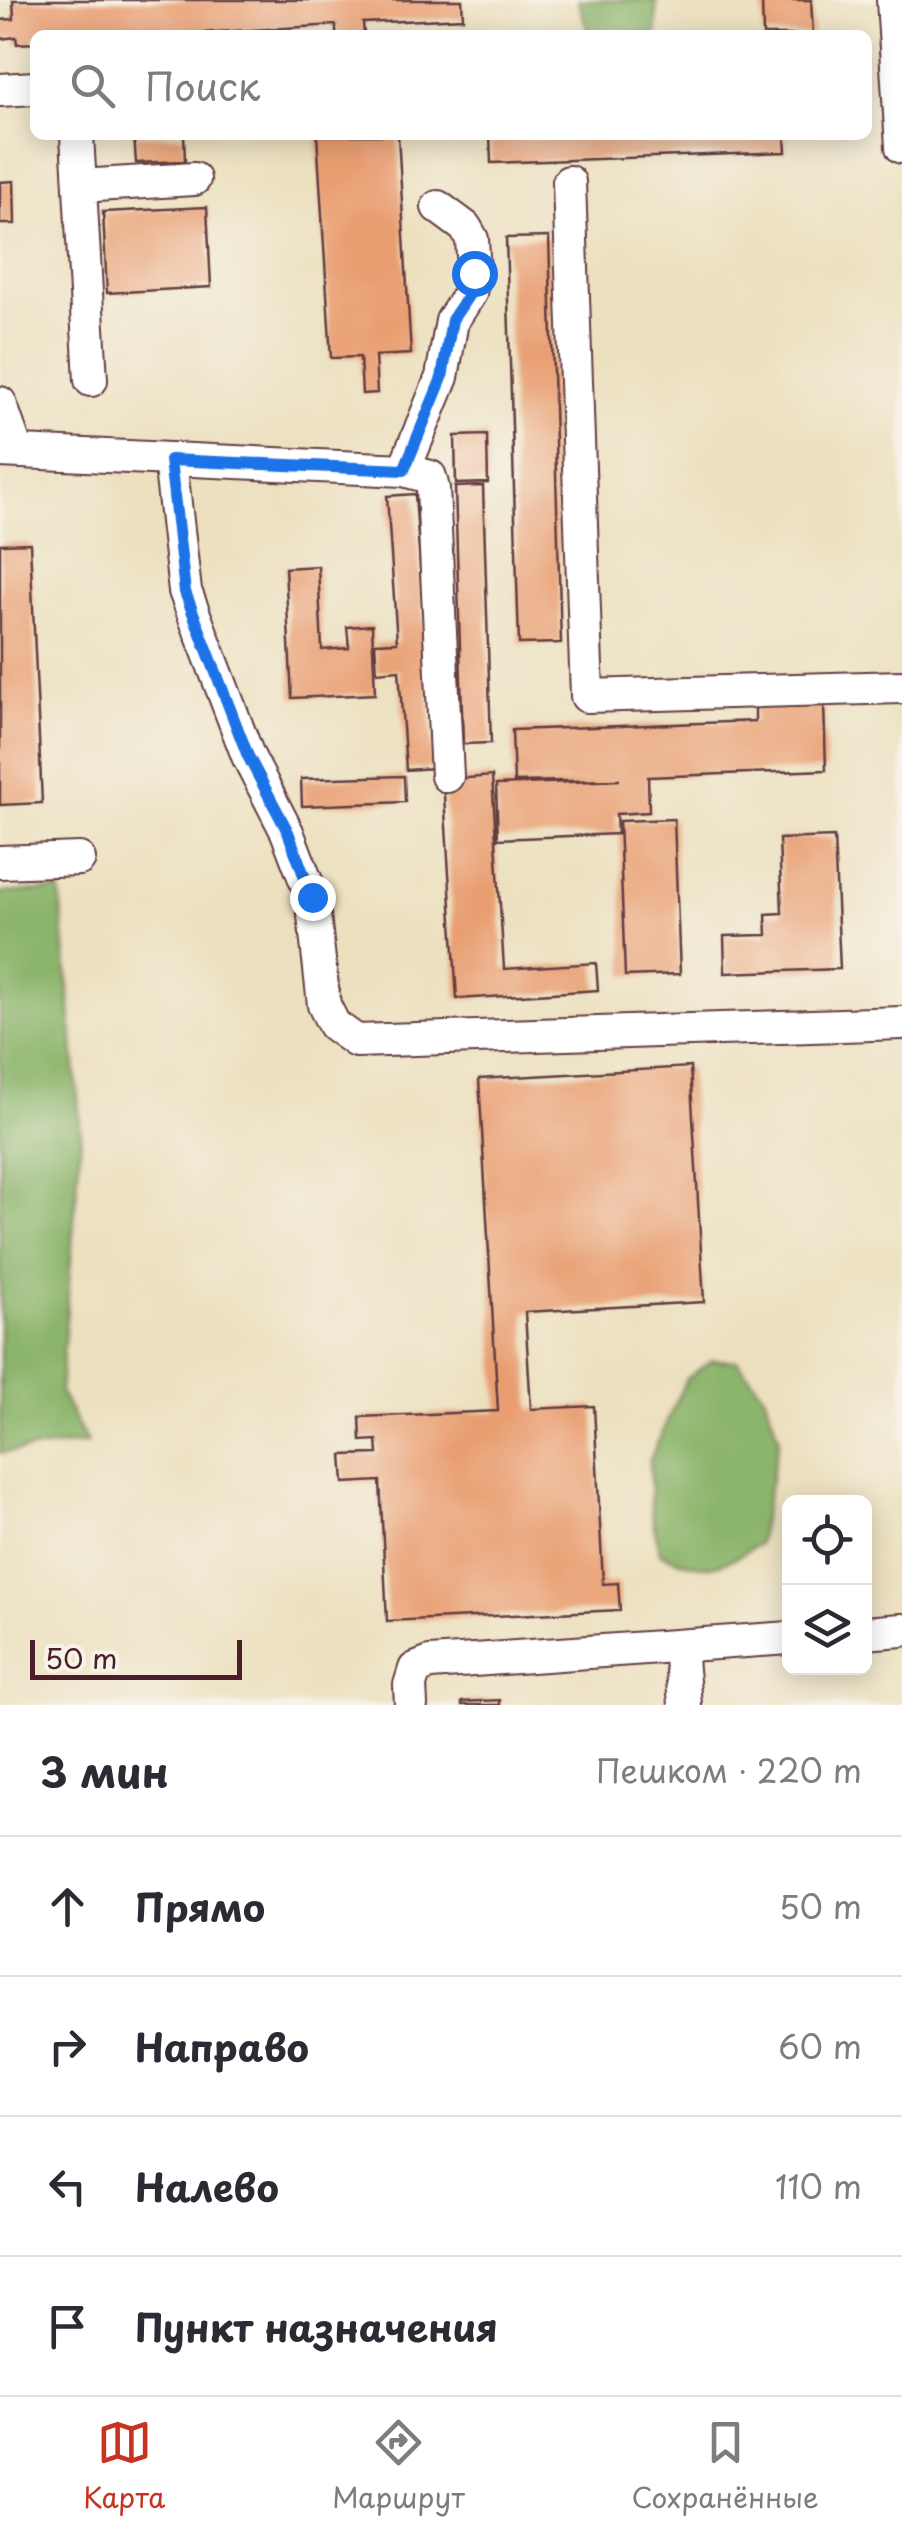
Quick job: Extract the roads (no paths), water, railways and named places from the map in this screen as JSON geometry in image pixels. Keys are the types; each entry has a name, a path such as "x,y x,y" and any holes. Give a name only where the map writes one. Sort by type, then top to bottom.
{"street":[{"path":"893,0 902,147"},
{"path":"0,90 30,88"},
{"path":"77,140 91,380"},
{"path":"80,186 194,178"},
{"path":"568,182 587,696 902,687"},
{"path":"404,470 442,378 452,320 470,293 474,273 472,239 465,227 438,207"},
{"path":"0,404 8,451 404,470 430,477 447,776"},
{"path":"170,460 185,592 248,756 288,832 312,897 324,1005 334,1025 356,1041 902,1024"},
{"path":"0,862 79,859"},
{"path":"872,1632 902,1630"},
{"path":"411,1705 414,1669 430,1663 782,1639"},
{"path":"680,1646 684,1705"}]}
